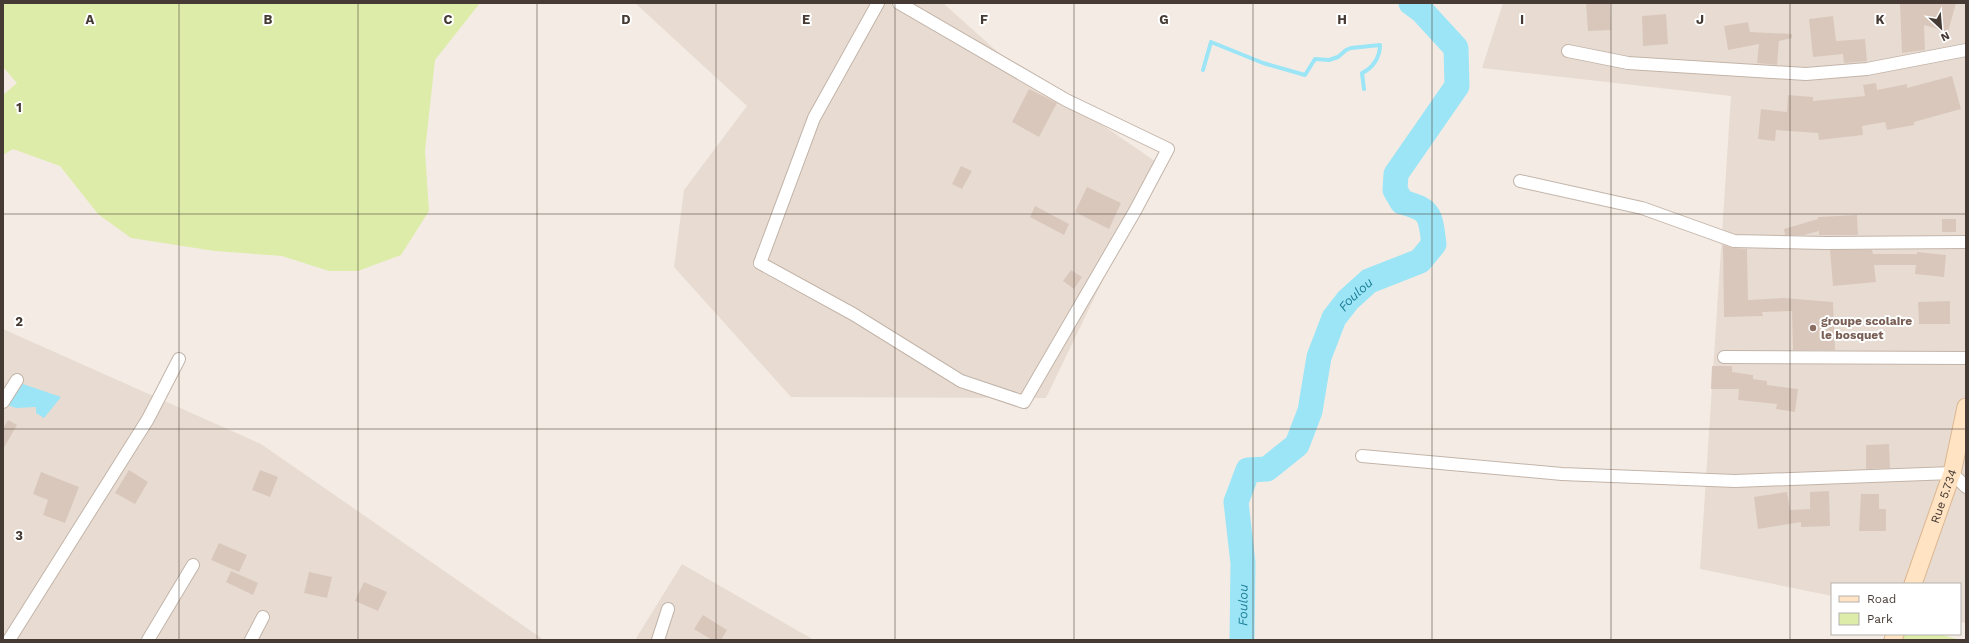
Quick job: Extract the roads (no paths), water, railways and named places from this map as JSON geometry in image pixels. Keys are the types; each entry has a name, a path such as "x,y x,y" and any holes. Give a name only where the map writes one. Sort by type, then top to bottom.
{"street":[{"path":"878,3 814,118 760,263 853,314 961,381 1024,402 1135,211 1168,149 1066,100 899,3"},
{"path":"1568,51 1628,64 1806,74 1867,69 1966,50"},
{"path":"1520,180 1642,208 1734,241 1826,244 1966,242"},
{"path":"1724,357 1966,358"},
{"path":"10,640 148,419 179,359"},
{"path":"3,402 17,380"},
{"name":"Rue 5.734","path":"1913,583 1963,445 1966,407"},
{"path":"1362,456 1562,474 1735,481 1952,473 1966,488"},
{"path":"148,640 193,565"},
{"path":"658,640 668,609"},
{"path":"251,640 263,617"}],"water":[{"path":"17,382 61,397 44,418 36,413 36,407 16,408 4,404"}],"waterway":[{"name":"Foulou","path":"1242,640 1243,563 1236,502 1248,470 1267,469 1297,445 1310,411 1319,357 1334,318 1348,300 1369,281 1420,261 1434,244 1430,220 1427,215 1419,208 1402,202 1395,190 1396,174 1457,86 1456,48 1422,11 1411,3"},
{"path":"1203,70 1211,42 1263,63 1305,75 1315,59 1329,60 1338,57 1346,50 1351,48 1380,45 1379,54 1375,62 1362,73 1364,89"}],"place":[{"name":"groupe scolaire le bosquet","path":"1813,328"}]}
